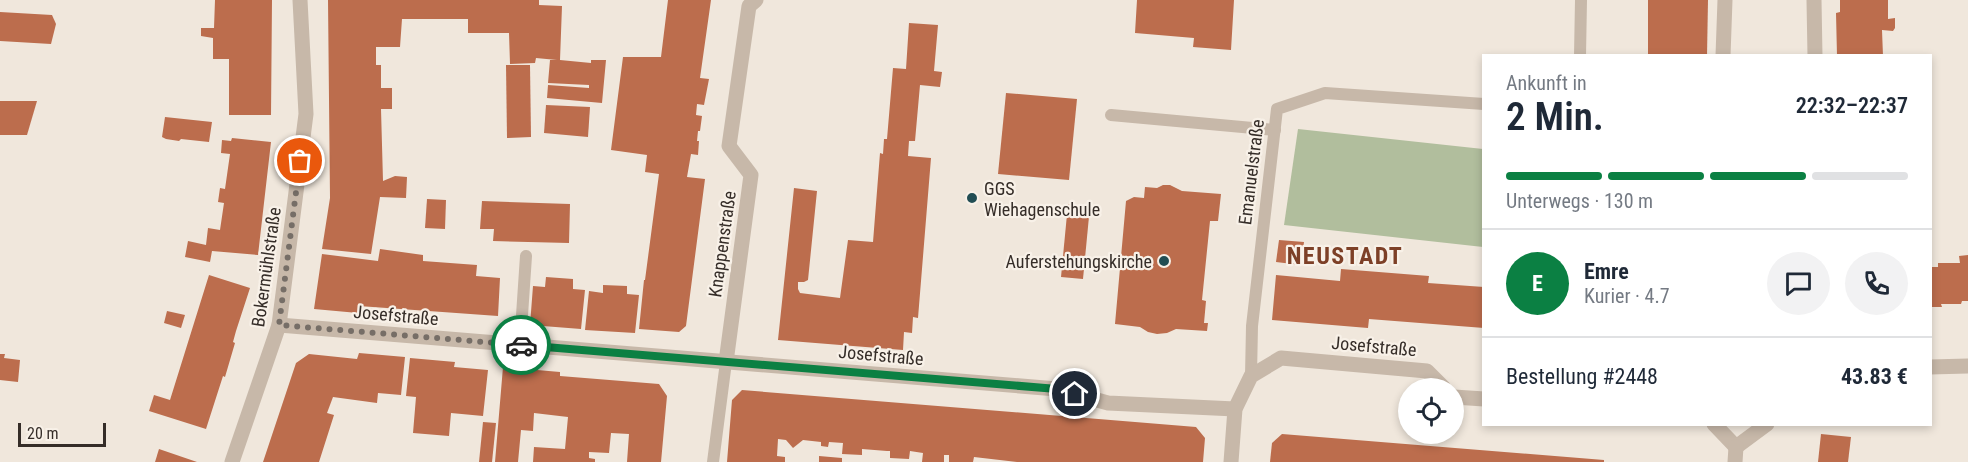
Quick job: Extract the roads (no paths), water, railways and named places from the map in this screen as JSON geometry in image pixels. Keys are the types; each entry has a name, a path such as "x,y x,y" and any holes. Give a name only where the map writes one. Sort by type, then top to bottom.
{"street":[{"name":"Bokermühlstraße","path":"232,462 279,325 306,114 300,0"},
{"name":"Knappenstraße","path":"726,362 751,175 729,146 748,6 756,0"},
{"path":"1723,54 1725,0"},
{"path":"1814,0 1815,54"},
{"name":"Josefstraße","path":"279,325 1057,389 1108,403 1235,409"},
{"name":"Josefstraße","path":"1251,376 1281,358 1427,371 1434,378"},
{"path":"1932,367 1968,366"},
{"path":"1231,462 1235,409 1251,376"},
{"path":"1464,398 1482,399"},
{"path":"1715,426 1736,454 1765,426"}],"lane":[{"path":"1580,54 1581,0"},
{"name":"Emanuelstraße","path":"1251,376 1252,326 1277,109 1325,93 1482,104"},
{"path":"1111,115 1275,130"},
{"path":"520,345 526,256"},
{"path":"713,462 726,362"}],"place":[{"name":"GGS Wiehagenschule","path":"972,198"},
{"name":"Auferstehungskirche","path":"1164,261"}],"district":[{"name":"NEUSTADT","path":"1345,256"}]}
